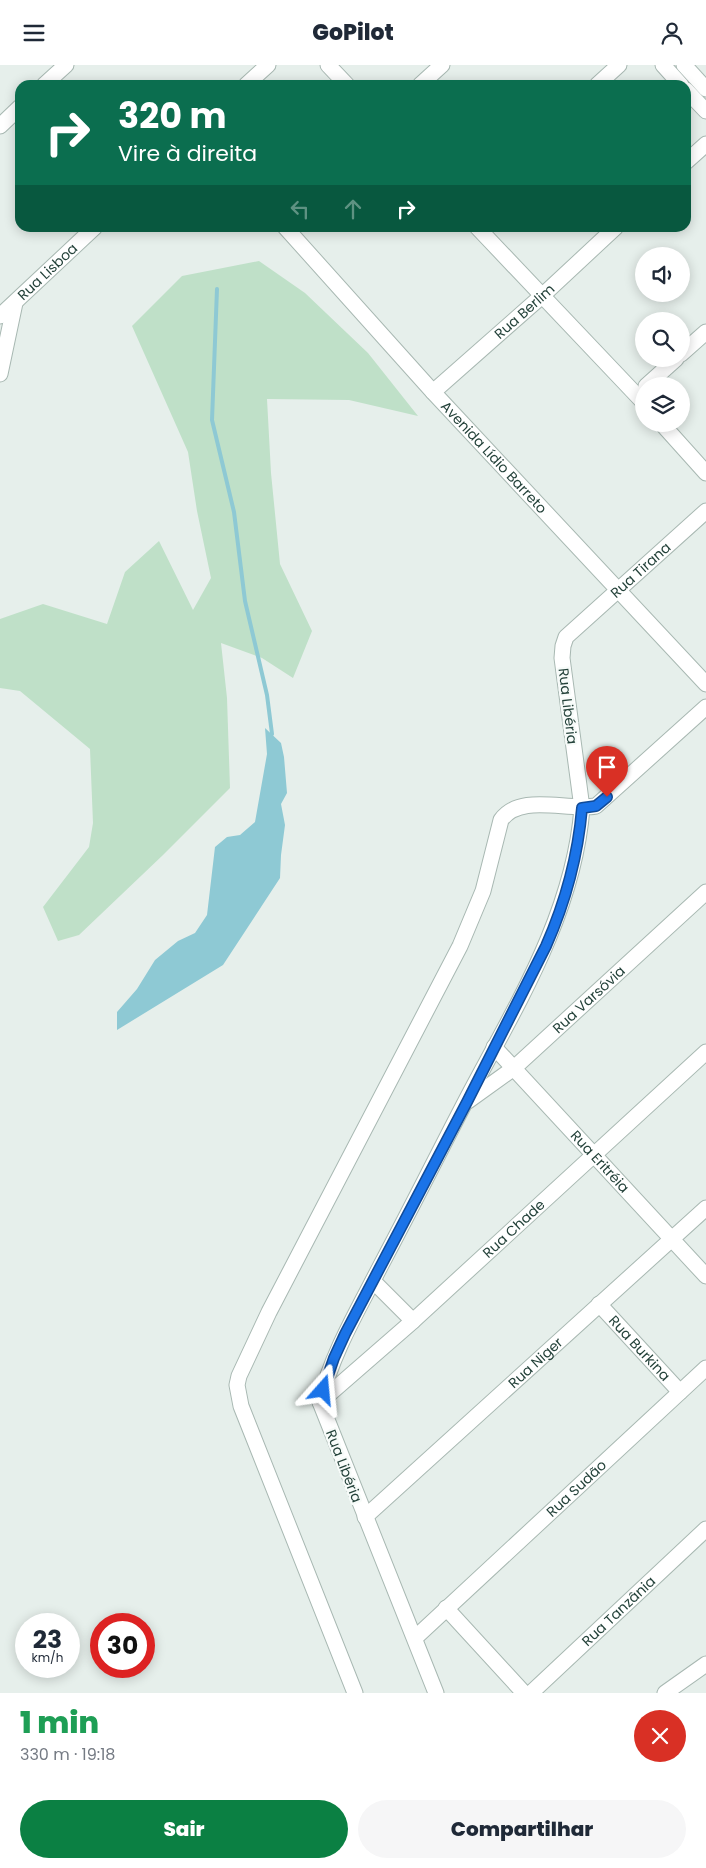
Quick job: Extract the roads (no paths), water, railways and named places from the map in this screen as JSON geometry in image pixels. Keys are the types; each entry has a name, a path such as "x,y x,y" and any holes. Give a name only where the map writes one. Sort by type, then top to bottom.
{"street":[{"path":"50,80 66,65"},
{"path":"252,80 268,65"},
{"path":"328,65 342,80"},
{"path":"426,80 442,65"},
{"path":"603,80 620,65"},
{"path":"662,65 691,80 706,111"},
{"path":"0,126 15,112"},
{"path":"691,158 706,144"},
{"name":"Rua Lisboa","path":"0,316 90,232"},
{"name":"Avenida Lídio Barreto","path":"289,232 433,392 706,684"},
{"path":"482,232 635,386"},
{"name":"Rua Berlim","path":"433,392 543,295 611,232"},
{"path":"0,374 14,303"},
{"path":"690,346 706,332"},
{"path":"658,377 668,367"},
{"path":"669,432 706,473"},
{"name":"Rua Tirana","path":"573,629 706,511"},
{"name":"Rua Libéria","path":"436,1693 320,1402 326,1377 334,1358 467,1102 554,927 589,807 562,658 566,637 573,629"},
{"path":"355,1693 241,1406 237,1385 239,1376 268,1312 460,947 483,891 501,820 514,809 531,804 589,807 706,707"},
{"name":"Rua Varsóvia","path":"467,1102 514,1068 706,891"},
{"name":"Rua Eritréia","path":"494,1047 706,1276"},
{"name":"Rua Chade","path":"320,1402 413,1321 706,1052"},
{"name":"Rua Niger","path":"365,1517 706,1207"},
{"path":"373,1281 413,1321"},
{"name":"Rua Burkina","path":"599,1304 680,1392"},
{"name":"Rua Sudão","path":"414,1638 706,1368"},
{"name":"Rua Tanzânia","path":"532,1693 706,1529"},
{"path":"446,1609 524,1693"},
{"path":"664,1693 706,1664"}],"water":[{"path":"265,728 281,743 284,757 287,793 281,804 285,825 280,878 223,965 117,1030 117,1012 137,989 155,960 178,941 195,933 207,915 215,847 227,837 240,835 255,822 267,754"}],"waterway":[{"path":"217,289 212,420 234,512 245,601 267,695 272,734"}]}
